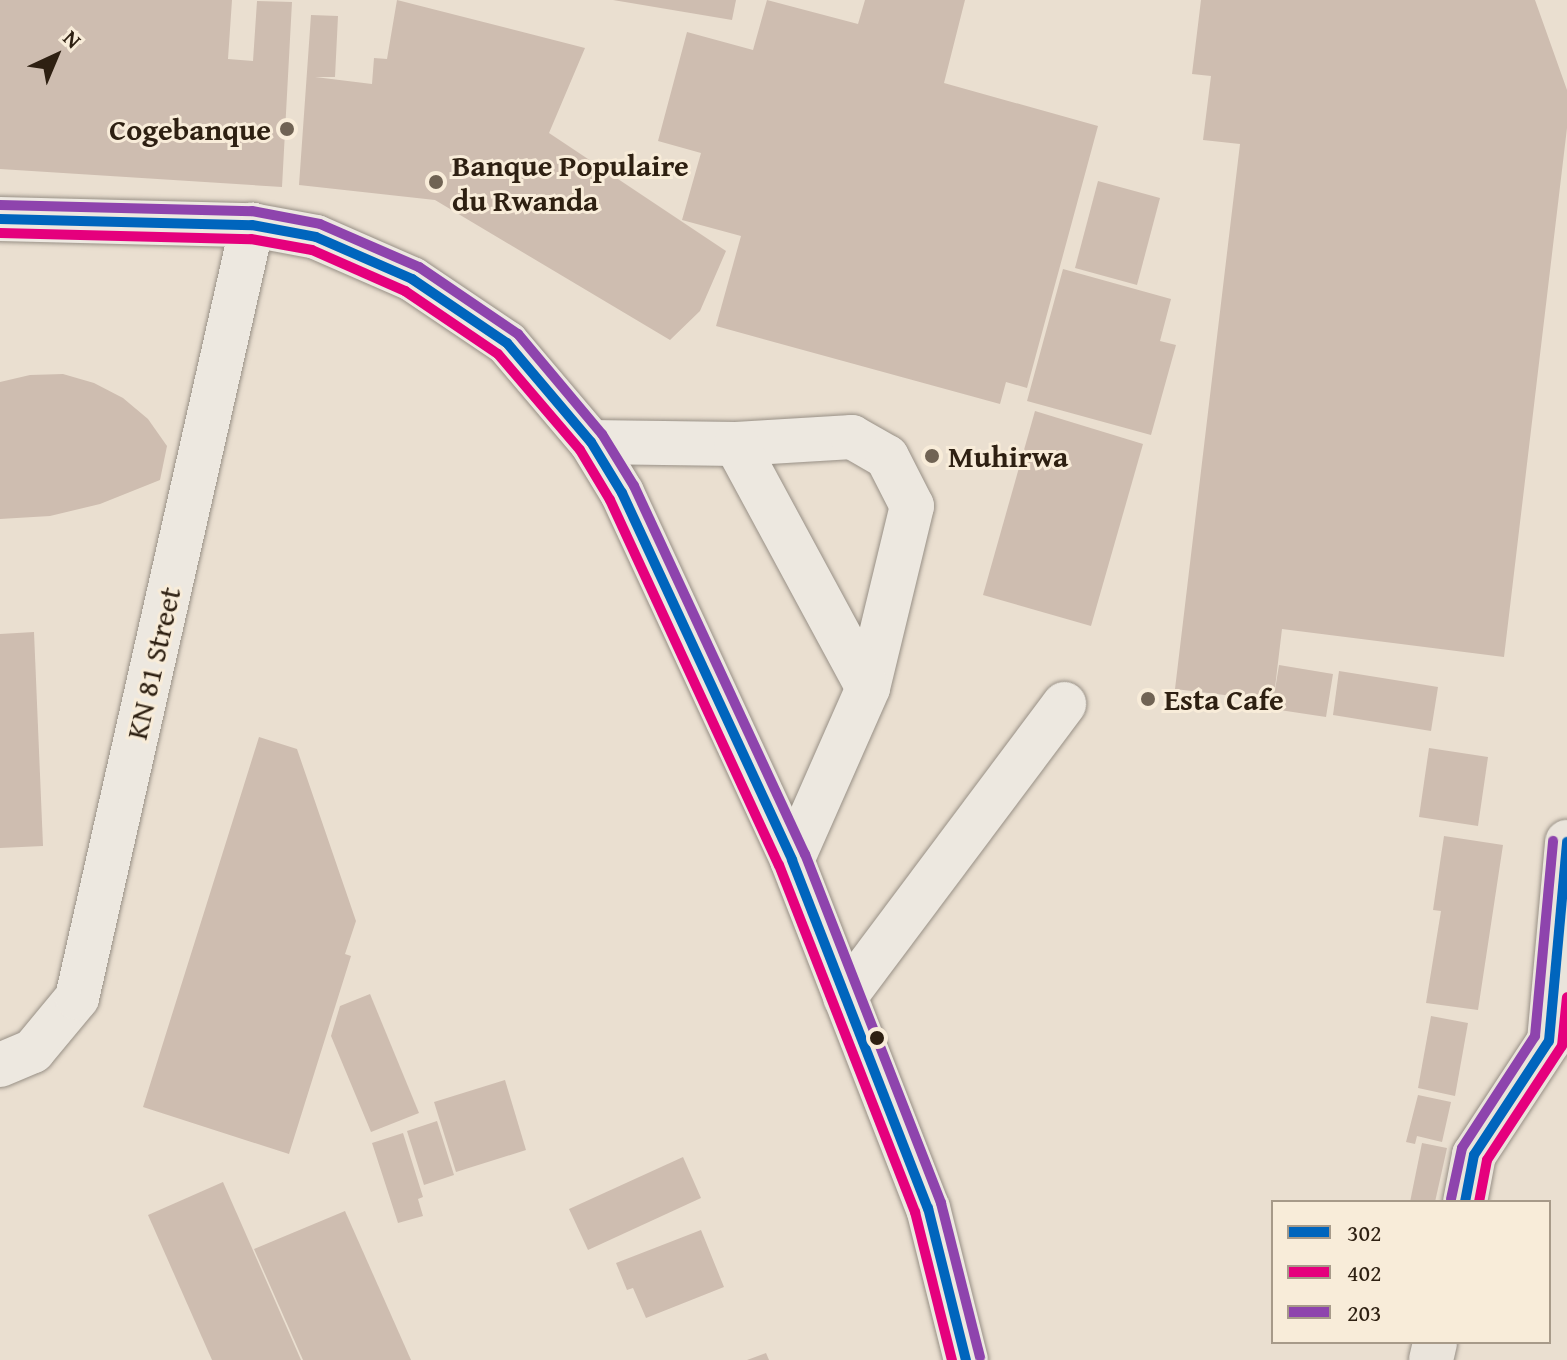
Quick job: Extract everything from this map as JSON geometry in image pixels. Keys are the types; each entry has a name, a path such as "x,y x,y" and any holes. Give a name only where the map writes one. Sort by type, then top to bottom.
{"main road":[{"path":"1465,1200 1474,1155 1549,1041 1567,842"}],"street":[{"path":"0,219 252,225 316,237 412,279 507,343 591,442 622,493 792,860 928,1208 966,1360"},
{"name":"KN 81 Street","path":"0,1065 33,1051 77,998 252,225"},
{"path":"591,442 736,444 852,437 887,457 912,506 868,688 792,860"},
{"path":"736,444 868,688"},
{"path":"845,997 1064,704"}],"building":[{"path":"0,0 232,0 228,59 253,61 257,1 292,2 282,187 0,169"},
{"path":"397,0 585,48 549,133 726,251 700,311 670,340 435,200 299,185 311,15 338,16 335,77 315,77 372,84 374,58 387,59"},
{"path":"613,0 736,0 732,20"},
{"path":"767,0 858,24 865,0 965,0 944,83 1098,126 1027,388 1006,382 1000,404 716,326 741,236 682,220 701,153 658,141 687,32 753,50"},
{"path":"1201,0 1535,0 1567,90 1567,128 1504,657 1282,629 1274,696 1279,665 1333,674 1326,717 1273,709 1274,701 1175,689 1240,144 1203,140 1211,76 1192,74"},
{"path":"1098,181 1160,198 1137,285 1075,268"},
{"path":"1063,269 1171,299 1160,341 1176,345 1151,435 1027,401"},
{"path":"63,374 94,383 123,398 148,419 167,446 160,480 100,504 50,516 0,519 0,382 30,375"},
{"path":"1035,411 1143,444 1091,626 983,595"},
{"path":"34,632 43,846 0,848 0,634"},
{"path":"1339,671 1438,687 1431,731 1333,715"},
{"path":"259,737 297,749 356,921 345,954 351,956 289,1154 143,1107"},
{"path":"1429,748 1488,757 1478,826 1419,817"},
{"path":"1444,836 1503,845 1478,1010 1426,1003 1441,911 1433,910"},
{"path":"370,994 419,1113 371,1132 331,1036 340,1006"},
{"path":"1431,1016 1468,1023 1455,1096 1418,1088"},
{"path":"505,1080 526,1150 456,1172 434,1102"},
{"path":"1418,1095 1451,1102 1442,1142 1417,1136 1415,1144 1406,1142"},
{"path":"437,1121 454,1175 424,1185 407,1131"},
{"path":"403,1133 423,1197 418,1199 423,1216 398,1223 372,1143"},
{"path":"1422,1143 1447,1148 1435,1200 1410,1200"},
{"path":"683,1157 701,1198 588,1250 569,1209"},
{"path":"223,1182 301,1360 212,1360 148,1215"},
{"path":"345,1211 411,1360 303,1360 254,1249"},
{"path":"701,1230 724,1287 646,1318 633,1288 627,1290 616,1263"},
{"path":"766,1353 769,1360 747,1360"}],"transit line":[{"name":"203","path":"0,205 252,211 320,224 419,267 518,334 602,434 634,486 805,854 941,1203 980,1357"},
{"name":"302","path":"0,219 252,225 316,237 412,279 507,343 591,442 622,493 792,860 928,1208 966,1360"},
{"name":"402","path":"0,233 251,239 312,250 405,291 498,354 580,450 610,500 779,865 915,1212 952,1360"},
{"name":"203","path":"1451,1199 1462,1148 1535,1036 1553,841"},
{"name":"302","path":"1465,1200 1474,1155 1549,1041 1567,842"},
{"name":"402","path":"1479,1200 1487,1160 1562,1046 1567,997"}],"place":[{"name":"Cogebanque","path":"287,129"},
{"name":"Banque Populaire du Rwanda","path":"436,182"},
{"name":"Muhirwa","path":"932,456"},
{"name":"Esta Cafe","path":"1148,699"}]}
